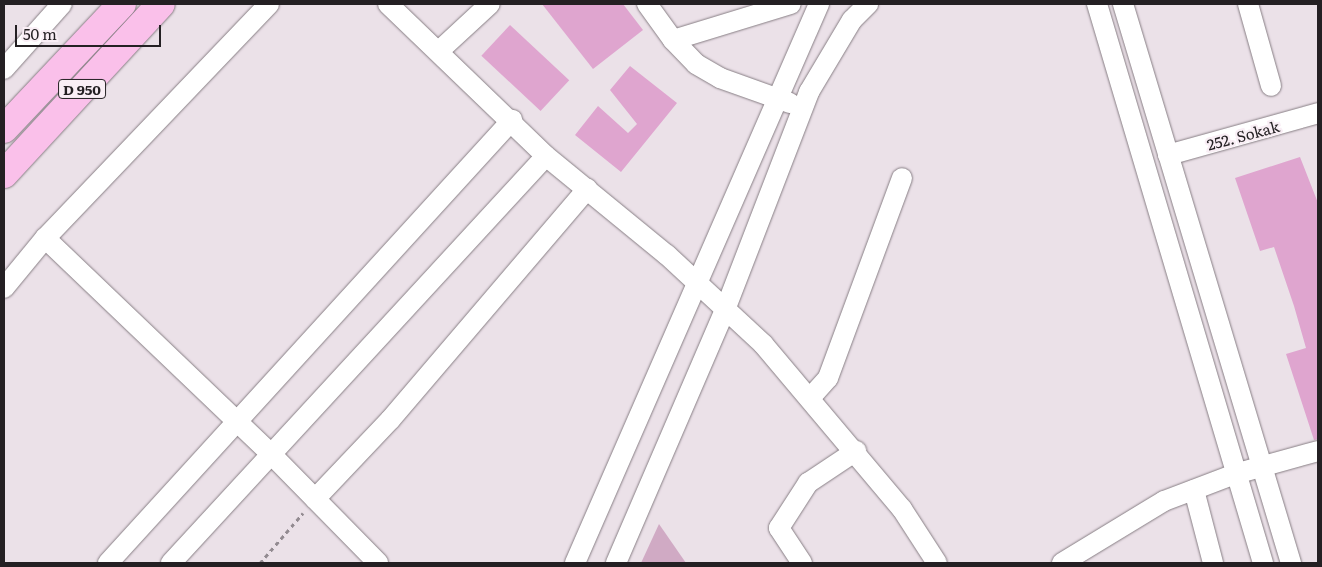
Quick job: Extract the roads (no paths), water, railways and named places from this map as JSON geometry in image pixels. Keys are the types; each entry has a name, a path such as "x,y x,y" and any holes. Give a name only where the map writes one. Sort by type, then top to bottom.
{"highway":[{"name":"D 950","path":"4,129 122,4"},
{"name":"D 950","path":"4,174 161,4"}],"street":[{"path":"4,69 62,4"},
{"path":"4,288 46,238 269,4"},
{"path":"388,4 512,120 546,156 699,285 763,344 856,451 937,563"},
{"path":"439,51 490,4"},
{"path":"647,4 673,40 696,64 720,78 803,108"},
{"path":"673,40 791,4"},
{"path":"575,563 699,285 819,4"},
{"path":"616,563 725,310 803,108 852,20 868,4"},
{"path":"1097,4 1235,474 1263,563"},
{"path":"1123,4 1291,563"},
{"path":"1248,4 1271,86"},
{"name":"252. Sokak","path":"1168,156 1318,113"},
{"path":"108,563 512,120"},
{"path":"171,563 546,156"},
{"path":"811,397 828,378 902,178"},
{"path":"315,499 390,420 587,189"},
{"path":"46,238 271,454 378,563"},
{"path":"802,563 779,528 808,484 856,451"},
{"path":"1062,563 1130,518 1194,490 1235,474 1262,469 1318,452"},
{"path":"1194,490 1213,563"}]}
